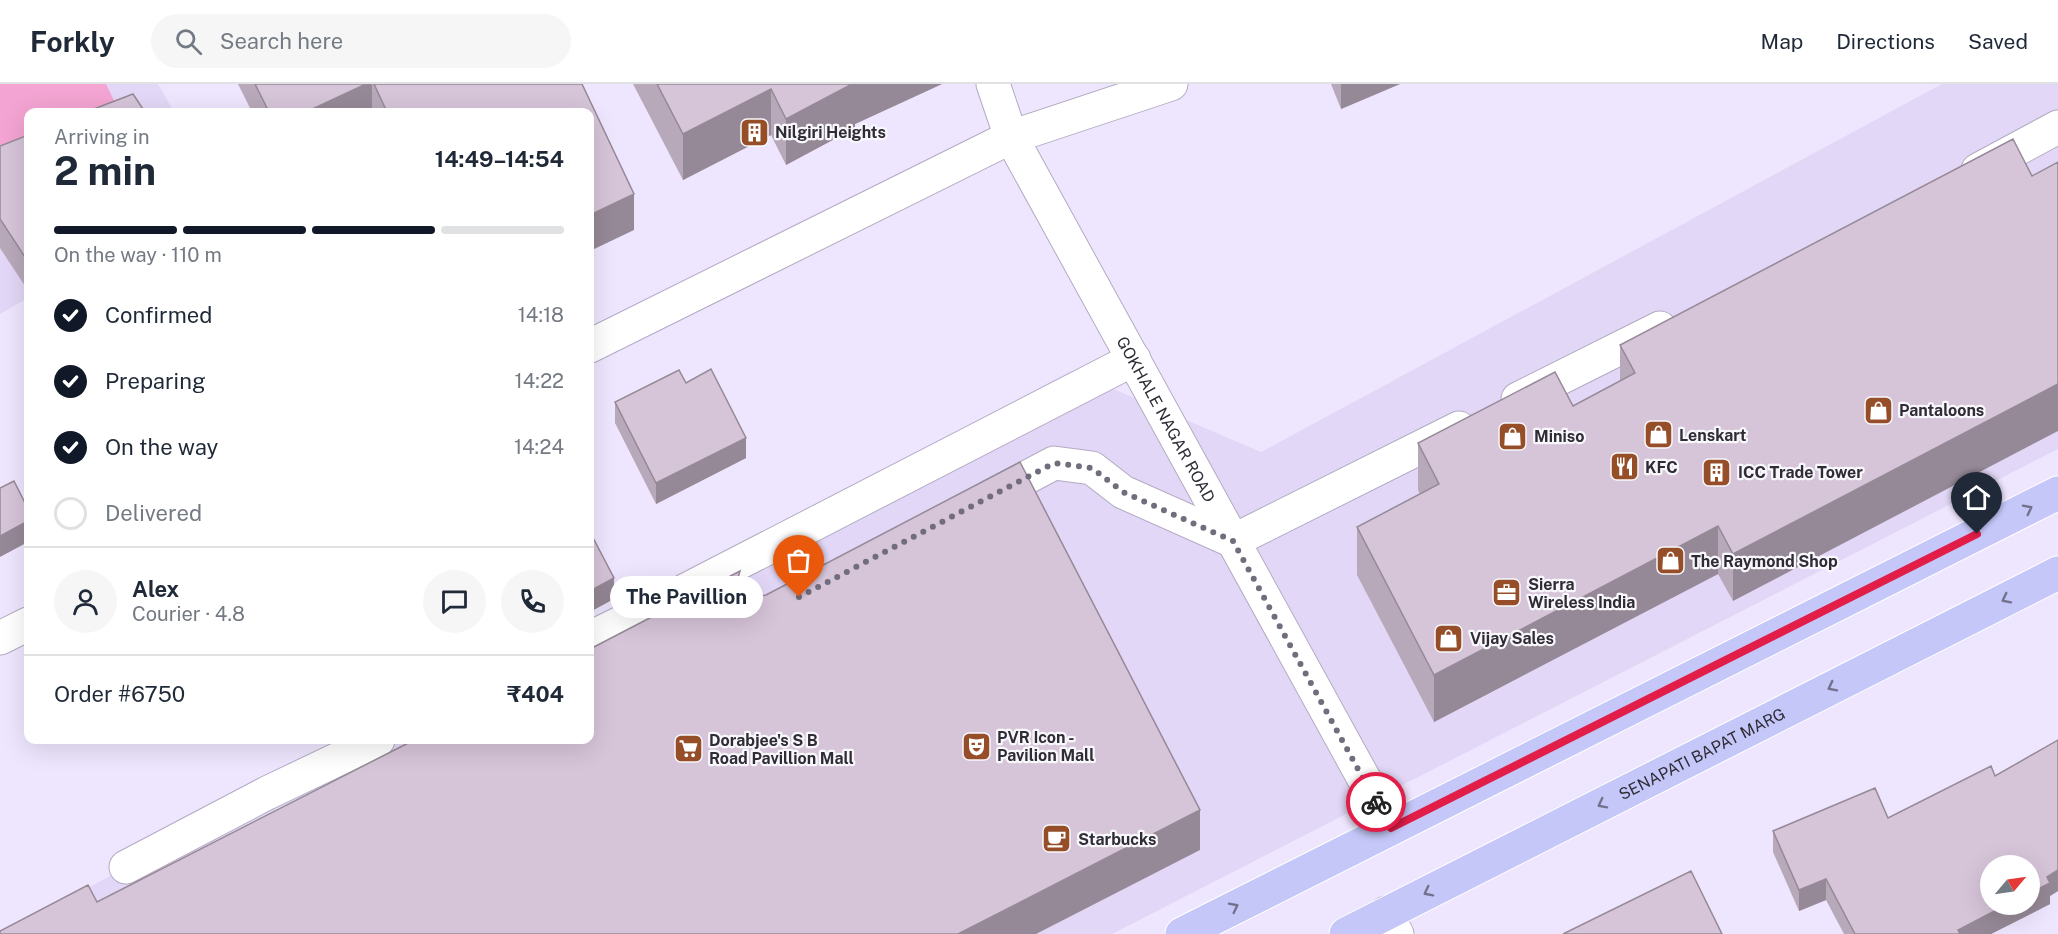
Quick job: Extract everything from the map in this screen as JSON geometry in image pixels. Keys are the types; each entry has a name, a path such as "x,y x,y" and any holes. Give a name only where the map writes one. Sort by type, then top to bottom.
{"main road":[{"path":"1182,934 2058,493"},
{"name":"SENAPATI BAPAT MARG","path":"1346,934 1392,924 2058,573"}],"street":[{"name":"GOKHALE NAGAR ROAD","path":"993,84 1011,137 1391,828"},
{"path":"594,344 1011,137 1171,84"},
{"path":"1953,182 2058,127"},
{"path":"965,511 1054,463 1092,468 1123,492 1233,541 1686,315"},
{"path":"594,636 1134,359"},
{"path":"0,638 24,626"},
{"path":"126,867 267,793 370,744"}],"shaded area":[{"path":"0,84 158,84 172,108 24,108 24,300 0,314"},
{"path":"0,84 106,84 116,105 107,108 24,108 24,138 0,147"},
{"path":"1942,84 2058,84 2058,449 1112,934 0,934 361,744 594,744 594,622 1071,371 1261,452"}],"building":[{"path":"255,84 366,84 315,108 267,108"},
{"path":"374,84 582,84 593,108 385,108"},
{"path":"657,84 852,84 786,119 771,89 683,134"},
{"path":"133,94 142,108 96,108"},
{"path":"594,109 634,194 594,213"},
{"path":"24,137 24,255 0,219 0,146"},
{"name":"ICC Trade Tower","path":"2013,139 2032,176 2058,162 2058,384 1733,554 1718,526 1434,675 1357,527 1439,484 1418,443 1555,372 1573,406 1635,373 1620,345"},
{"path":"711,369 746,438 656,483 615,402 679,370 686,383"},
{"path":"1020,462 1200,810 958,934 0,934 0,931 88,885 97,902 406,744 594,744 594,647 740,571 738,578 740,586 746,593 756,597 766,595"},
{"path":"14,481 24,501 24,523 0,536 0,488"},
{"path":"594,540 614,578 594,589"},
{"path":"2058,740 2058,870 2047,877 2050,883 2040,888 2040,855 1980,855 1980,915 1987,915 1958,930 1960,934 1855,934 1826,879 1799,890 1773,831 1875,788 1888,818 1991,766 1995,776"},
{"path":"1691,871 1722,934 1563,934"}],"way so far":[{"path":"799,597 1054,463 1092,468 1123,492 1233,541 1376,802"}],"place":[{"name":"Nilgiri Heights","path":"754,132"},
{"name":"Pantaloons","path":"1878,410"},
{"name":"Lenskart","path":"1658,435"},
{"name":"Miniso","path":"1513,436"},
{"name":"KFC","path":"1624,467"},
{"name":"ICC Trade Tower","path":"1717,472"},
{"name":"The Raymond Shop","path":"1670,561"},
{"name":"Sierra Wireless India","path":"1507,593"},
{"name":"The Pavillion","path":"799,597"},
{"name":"Vijay Sales","path":"1449,638"},
{"name":"PVR Icon - Pavilion Mall","path":"976,746"},
{"name":"Dorabjee's S B Road Pavillion Mall","path":"688,749"},
{"name":"Starbucks","path":"1057,839"}],"route":[{"path":"1376,802 1391,828 1977,534"}]}
